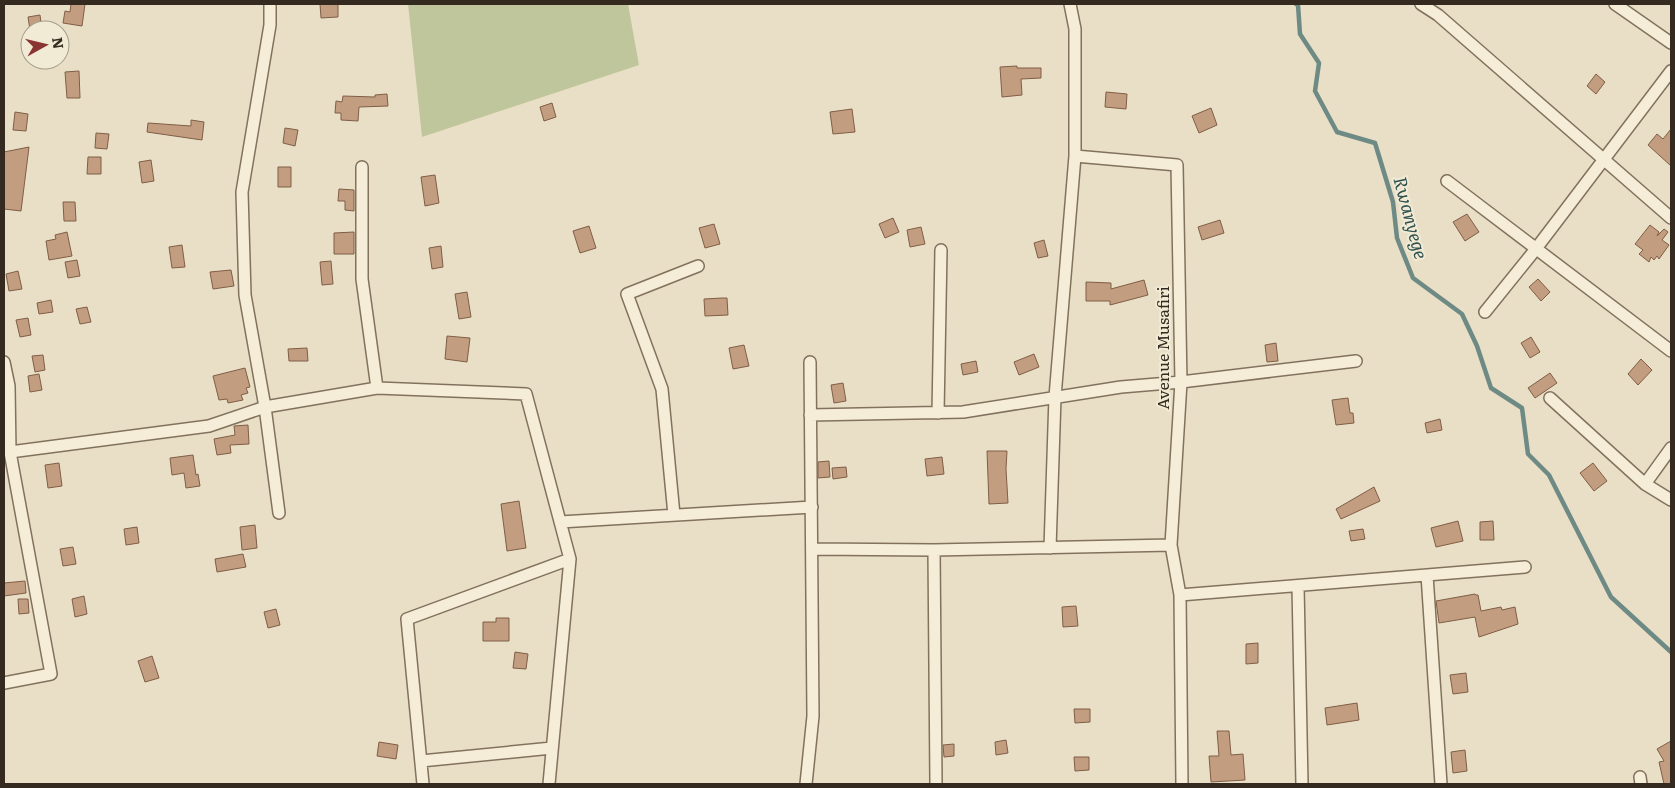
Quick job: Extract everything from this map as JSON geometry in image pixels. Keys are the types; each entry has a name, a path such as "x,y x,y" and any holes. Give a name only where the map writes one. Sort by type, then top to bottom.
{"street":[{"path":"270,4 270,25 242,192 245,295 265,407 279,513"},
{"path":"1050,548 1055,397 1075,156 1075,29 1070,4"},
{"path":"1420,4 1438,15 1671,218"},
{"path":"1614,4 1671,43"},
{"path":"1485,312 1535,250 1671,71"},
{"name":"Avenue Musafiri","path":"1075,156 1177,165 1181,382 1171,545 1180,595 1182,784"},
{"path":"362,167 362,279 377,388"},
{"path":"1447,181 1671,352"},
{"path":"938,413 941,250"},
{"path":"674,515 662,389 627,294 698,266"},
{"path":"810,415 963,412 1120,387 1181,382 1356,361"},
{"path":"4,362 9,386 10,452 51,674 4,683"},
{"path":"806,784 813,716 810,362"},
{"path":"10,452 209,426 265,407 377,388 526,394 570,559 549,784"},
{"path":"1550,398 1645,484 1671,500"},
{"path":"1645,484 1671,448"},
{"path":"560,522 812,507"},
{"path":"812,549 934,550 1171,545"},
{"path":"934,550 936,784"},
{"path":"423,784 407,619 570,559"},
{"path":"1180,595 1525,567"},
{"path":"1427,576 1440,784"},
{"path":"1298,586 1302,784"},
{"path":"421,761 552,748"}],"green space":[{"path":"408,4 628,4 639,65 422,137"}],"building":[{"path":"71,4 85,4 82,26 70,24 70,20 64,20 65,11 70,12"},
{"path":"320,4 338,4 338,17 321,18"},
{"path":"40,15 41,20 28,20 28,17"},
{"path":"1017,66 1017,68 1041,68 1041,78 1021,79 1022,95 1002,97 1000,67"},
{"path":"79,71 80,98 67,98 65,72"},
{"path":"1596,74 1605,82 1596,94 1587,86"},
{"path":"1106,92 1127,94 1126,109 1105,107"},
{"path":"387,94 388,106 359,107 358,121 341,120 341,113 335,113 336,101 342,102 343,96 375,97 375,95"},
{"path":"552,103 556,117 544,121 540,107"},
{"path":"1211,108 1217,125 1199,133 1192,116"},
{"path":"852,109 855,132 833,134 830,112"},
{"path":"15,112 28,114 26,131 13,130"},
{"path":"191,120 204,122 202,140 147,132 148,123 191,126"},
{"path":"285,128 298,130 295,146 283,143"},
{"path":"1671,129 1671,166 1648,145 1657,134 1663,139"},
{"path":"96,133 109,134 107,149 95,148"},
{"path":"29,147 21,211 4,209 4,152"},
{"path":"88,157 101,157 101,174 87,174"},
{"path":"151,160 154,181 142,183 139,162"},
{"path":"278,167 291,167 291,187 278,187"},
{"path":"435,175 439,203 425,206 421,177"},
{"path":"339,189 354,190 354,211 345,210 345,201 338,201"},
{"path":"63,202 75,202 76,221 64,221"},
{"path":"1467,214 1479,232 1465,241 1453,222"},
{"path":"893,218 899,232 885,238 879,224"},
{"path":"1220,220 1224,233 1202,240 1198,227"},
{"path":"714,224 720,244 705,248 699,228"},
{"path":"1650,225 1659,232 1657,236 1664,229 1668,232 1662,240 1669,245 1659,259 1657,256 1654,260 1651,257 1649,262 1639,254 1643,250 1635,244"},
{"path":"589,226 596,248 580,253 573,231"},
{"path":"921,227 925,244 910,247 907,230"},
{"path":"67,232 72,256 49,260 46,241 56,239 55,235"},
{"path":"354,232 354,254 334,254 334,233"},
{"path":"1044,240 1048,256 1038,258 1034,243"},
{"path":"182,245 185,267 172,268 169,247"},
{"path":"441,246 443,267 432,269 429,248"},
{"path":"77,260 80,276 68,278 65,262"},
{"path":"331,261 333,284 322,285 320,262"},
{"path":"231,270 234,286 213,289 210,272"},
{"path":"18,271 22,289 9,291 6,274"},
{"path":"1538,279 1550,292 1541,301 1529,287"},
{"path":"1144,280 1148,295 1110,305 1110,301 1086,301 1086,282 1111,283 1111,289"},
{"path":"467,292 471,317 459,319 455,294"},
{"path":"727,298 728,315 705,316 704,299"},
{"path":"51,300 53,312 39,314 37,303"},
{"path":"87,307 91,322 80,324 76,309"},
{"path":"28,318 31,335 20,337 16,320"},
{"path":"447,336 470,338 467,362 445,359"},
{"path":"1531,337 1540,352 1530,358 1521,343"},
{"path":"1276,343 1278,361 1267,362 1265,345"},
{"path":"744,345 749,366 733,369 729,348"},
{"path":"307,348 308,361 289,361 288,349"},
{"path":"1034,354 1039,367 1019,375 1014,362"},
{"path":"43,355 45,370 35,372 32,356"},
{"path":"1641,359 1652,370 1638,385 1628,374"},
{"path":"976,361 978,372 963,375 961,364"},
{"path":"245,368 250,387 246,388 248,393 241,395 243,400 228,403 227,399 219,400 213,376"},
{"path":"1550,373 1557,383 1535,398 1528,388"},
{"path":"39,374 42,390 30,392 28,376"},
{"path":"843,383 846,401 834,403 831,385"},
{"path":"1348,398 1350,413 1353,413 1354,423 1336,425 1332,400"},
{"path":"1440,419 1442,430 1427,433 1425,423"},
{"path":"248,425 249,444 230,445 231,453 217,455 214,439 235,435 234,426"},
{"path":"987,451 1007,451 1008,503 989,504"},
{"path":"193,455 200,486 186,488 184,473 172,475 170,458"},
{"path":"942,457 944,474 927,476 925,459"},
{"path":"829,461 830,477 818,478 818,462"},
{"path":"59,463 62,486 48,488 45,465"},
{"path":"1593,463 1607,481 1594,491 1580,473"},
{"path":"846,467 847,477 833,479 832,468"},
{"path":"1374,487 1380,501 1341,519 1336,509"},
{"path":"519,501 526,548 507,551 501,504"},
{"path":"1458,521 1463,541 1436,547 1431,528"},
{"path":"1493,521 1494,540 1480,540 1480,522"},
{"path":"255,525 257,548 242,550 240,527"},
{"path":"137,527 139,543 126,545 124,529"},
{"path":"1363,529 1365,539 1351,541 1349,531"},
{"path":"73,547 76,564 63,566 60,549"},
{"path":"243,554 246,567 217,572 215,559"},
{"path":"25,581 26,593 4,596 4,583"},
{"path":"1478,595 1481,611 1501,607 1502,610 1515,607 1518,624 1479,637 1475,617 1439,623 1436,601"},
{"path":"84,596 87,614 75,617 72,599"},
{"path":"18,599 28,599 29,613 19,614"},
{"path":"1076,606 1078,626 1063,627 1062,607"},
{"path":"276,609 280,625 268,628 264,612"},
{"path":"496,618 509,618 509,641 483,641 483,622 496,622"},
{"path":"1258,643 1258,663 1246,664 1246,644"},
{"path":"515,652 528,654 526,669 513,668"},
{"path":"152,656 159,678 145,682 138,661"},
{"path":"1466,673 1468,692 1453,694 1450,675"},
{"path":"1357,703 1359,720 1327,725 1325,708"},
{"path":"1074,709 1090,709 1090,722 1075,723"},
{"path":"1217,731 1229,731 1231,755 1243,754 1245,780 1211,782 1209,756 1219,756"},
{"path":"1006,740 1008,753 996,755 995,742"},
{"path":"1671,741 1671,784 1664,784 1659,762 1664,761 1657,749"},
{"path":"379,742 398,745 396,759 377,756"},
{"path":"954,744 954,756 944,757 943,745"},
{"path":"1465,750 1467,771 1453,773 1451,752"},
{"path":"1074,757 1089,757 1089,770 1075,771"}],"waterway":[{"name":"Rwanyege","path":"1296,4 1298,5 1300,34 1319,63 1315,91 1337,132 1375,143 1393,202 1397,238 1413,278 1462,314 1477,346 1491,388 1522,408 1528,454 1549,475 1611,597 1671,652"}]}
